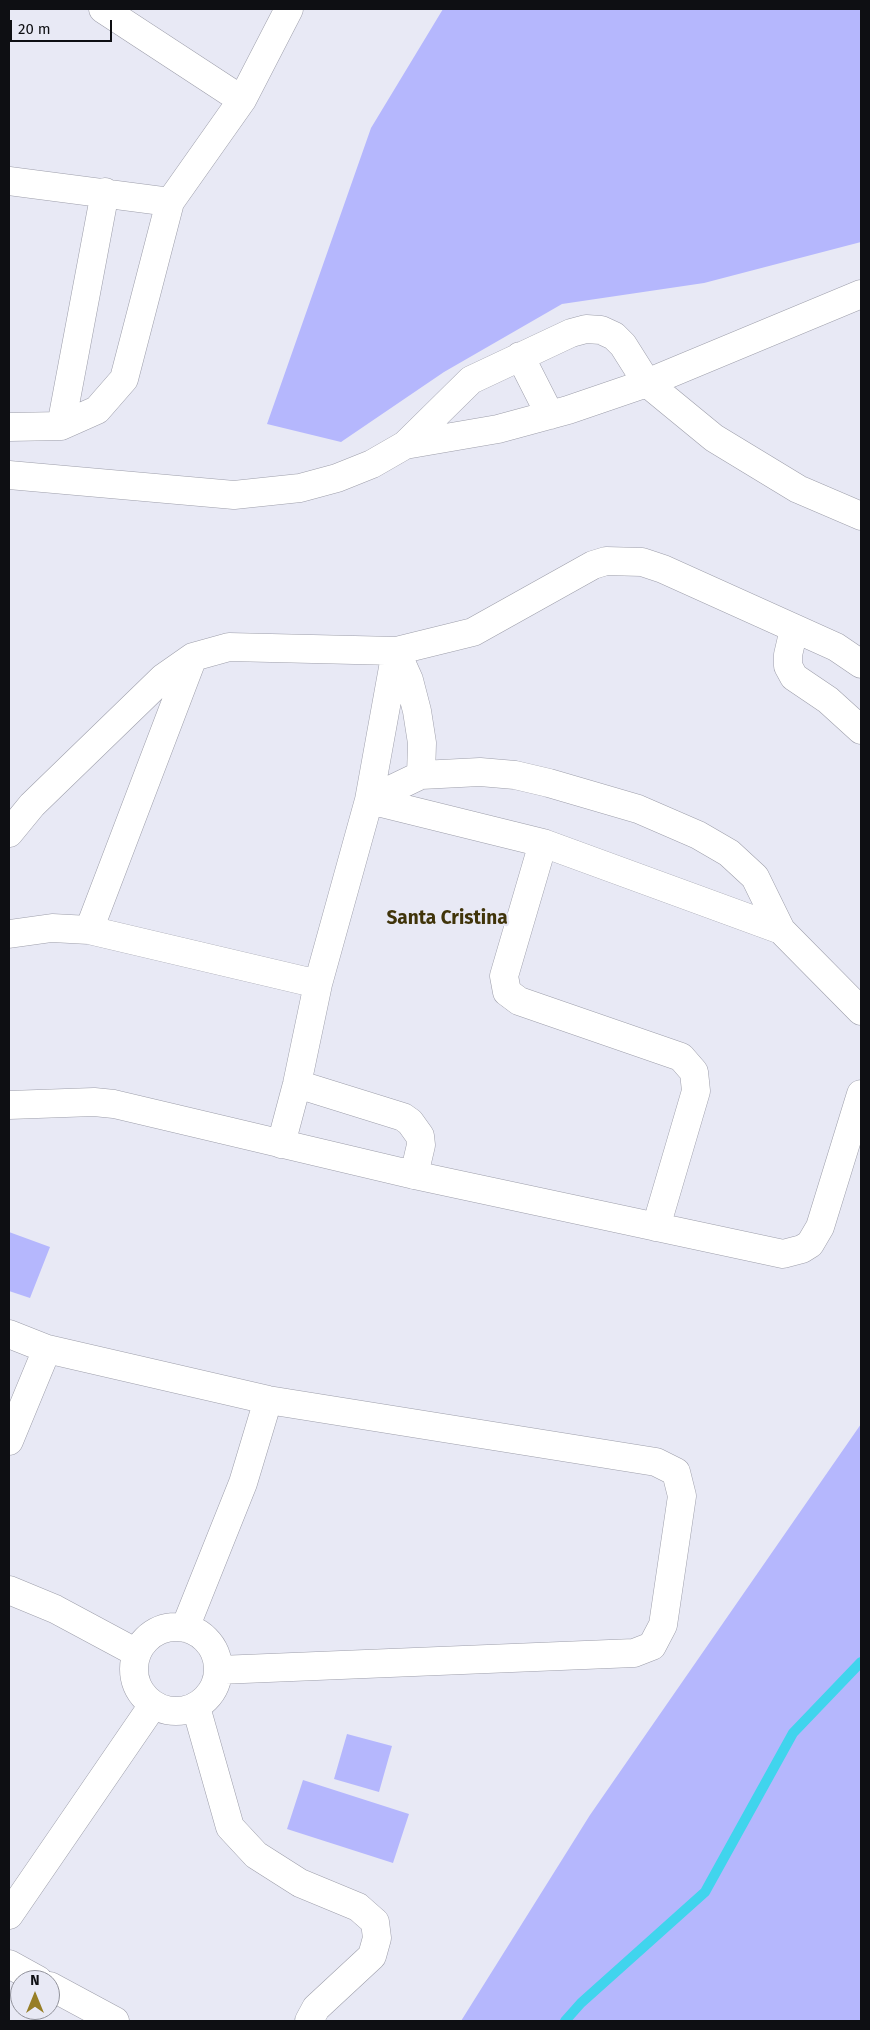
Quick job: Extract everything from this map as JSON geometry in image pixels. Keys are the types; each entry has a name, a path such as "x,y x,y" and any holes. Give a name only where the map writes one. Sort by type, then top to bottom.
{"street":[{"path":"103,9 242,100"},
{"path":"9,427 62,426 97,410 124,380 170,202 242,100 289,9"},
{"path":"9,181 105,192 170,202"},
{"path":"62,426 105,192"},
{"path":"405,445 498,429 550,415 647,383 861,294"},
{"path":"9,475 234,495 267,494 300,488 337,478 372,464 405,445 471,380 571,332 586,329 602,330 614,336 624,345 647,383 714,438 798,489 861,516"},
{"path":"520,356 550,415"},
{"path":"9,833 32,805 163,678 193,657 229,647 396,651 473,632 593,565 620,560 642,562 663,569 836,647 861,664"},
{"path":"794,629 788,654 788,666 794,677 828,700 861,730"},
{"path":"396,651 409,680 417,711 422,743 421,775"},
{"path":"281,1144 297,1084 318,984 369,800 396,651"},
{"path":"90,930 193,657"},
{"path":"369,800 421,775 480,772 541,781 638,809 698,835 728,853 756,877 781,930 861,1011"},
{"path":"369,800 543,843 781,930"},
{"path":"543,843 504,976 507,992 519,1001 681,1057 694,1072 696,1091 656,1227"},
{"path":"9,934 52,928 90,930 318,984"},
{"path":"297,1084 404,1117 420,1136 421,1145 414,1175"},
{"path":"9,1105 94,1102 114,1104 414,1175 783,1254 802,1249 810,1244 820,1227 861,1094"},
{"path":"9,1334 47,1349 268,1400 656,1462 676,1472 682,1496 663,1625 652,1646 634,1653 219,1670"},
{"path":"9,1441 47,1349"},
{"path":"185,1628 243,1483 268,1400"},
{"path":"9,1590 55,1609 137,1653"},
{"path":"170,1627 185,1628 202,1635 212,1646 218,1659 219,1670 216,1685 208,1697 196,1707 181,1711 166,1710 153,1705 141,1693 135,1679 134,1664 137,1653 145,1641 157,1632 170,1627"},
{"path":"9,1915 153,1705"},
{"path":"196,1707 230,1827 256,1855 300,1883 358,1907 375,1922 377,1938 372,1956 316,2008 309,2021"},
{"path":"60,1991 115,2021"}],"shaded area":[{"path":"443,9 861,9 861,242 704,283 562,304 444,372 341,442 267,424 371,128"},
{"path":"9,1232 50,1247 30,1298 9,1291"},
{"path":"861,1424 861,2021 461,2021 590,1815"},
{"path":"347,1734 392,1746 379,1792 334,1779"},
{"path":"303,1780 409,1814 393,1863 287,1829"}],"waterway":[{"path":"565,2021 581,2003 705,1892 793,1733 861,1662"}],"district":[{"name":"Santa Cristina","path":"447,919"}]}
